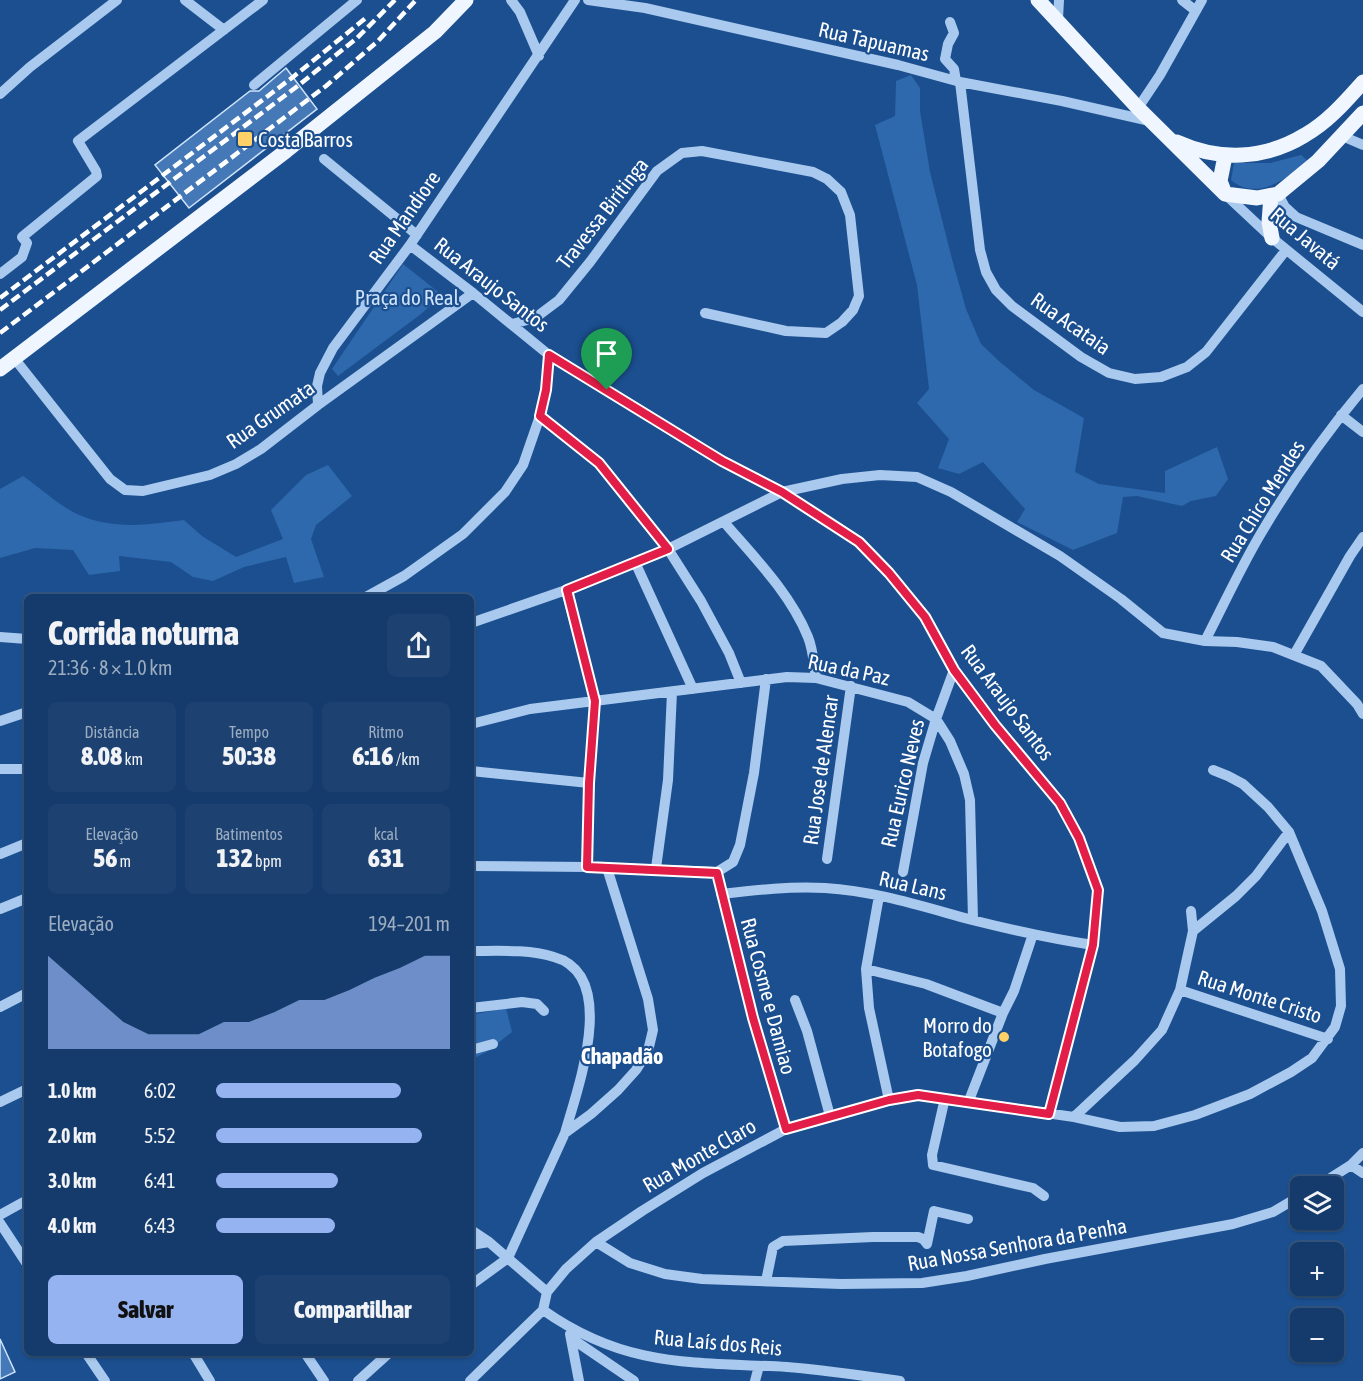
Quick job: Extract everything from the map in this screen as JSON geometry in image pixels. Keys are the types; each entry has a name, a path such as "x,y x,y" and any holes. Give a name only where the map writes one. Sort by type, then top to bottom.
{"main road":[{"path":"0,369 285,151 435,32 466,0"},
{"path":"1038,0 1138,108 1225,194 1257,198 1274,195 1322,156 1363,113"},
{"path":"1168,138 1194,149 1224,156 1278,148 1307,135 1338,110 1363,82"},
{"path":"1307,135 1319,142 1322,156"},
{"path":"1224,156 1220,181 1225,194"},
{"path":"1272,238 1269,222 1274,195"}],"street":[{"path":"0,94 30,67 117,0"},
{"path":"185,0 224,30"},
{"path":"0,274 22,257 27,243 22,237 97,176 78,141 263,0"},
{"path":"254,86 357,0"},
{"path":"511,0 520,12 539,56"},
{"name":"Rua Mandiore","path":"318,405 317,386 326,360 417,235 575,0"},
{"name":"Rua Tapuamas","path":"588,0 645,9 898,65 958,82 1062,100 1151,121"},
{"path":"1058,19 1059,0"},
{"path":"1182,0 1196,11"},
{"path":"1138,108 1160,75 1202,0"},
{"name":"Rua Acataia","path":"952,28 945,59 954,69 958,82 980,250 986,272 996,291 1012,306 1081,357 1109,373 1135,379 1161,377 1187,367 1206,352 1286,250"},
{"path":"1342,136 1363,145"},
{"name":"Travessa Biritinga","path":"512,324 535,318 559,300 657,171 682,153 702,151 813,172 827,179 841,192 850,215 859,296 853,310 842,322 826,333 786,331 705,313"},
{"path":"324,159 417,235"},
{"name":"Rua Javatá","path":"1225,194 1286,250 1363,312"},
{"path":"1274,195 1296,217 1363,244"},
{"name":"Rua Araujo Santos","path":"410,245 473,292 549,355 722,461 782,492 859,542 889,573 925,617 954,670 995,725 1060,803 1079,838 1098,890 1093,945 1049,1114"},
{"name":"Rua Grumata","path":"14,358 110,479 125,490 143,491 210,475 236,464 261,449 473,292"},
{"name":"Rua Araujo Santos","path":"371,594 404,576 463,534 505,492 523,465 540,416 546,390 549,355"},
{"name":"Rua Chico Mendes","path":"1205,641 1260,535 1306,464 1363,389"},
{"path":"1341,415 1363,432"},
{"path":"540,416 599,463 668,549 712,621 729,653 741,683"},
{"path":"474,622 567,590 668,549 782,492 842,479 879,475 917,477 951,492 1060,556 1125,602 1163,633 1205,641 1273,646 1321,666 1357,704 1363,714"},
{"path":"724,522 770,575 797,614 809,639 816,678"},
{"path":"1294,655 1363,537"},
{"path":"635,562 693,689"},
{"path":"567,590 595,701 589,783 587,867"},
{"path":"0,637 24,639"},
{"name":"Rua Eurico Neves","path":"903,872 923,763 954,670"},
{"name":"Rua da Paz","path":"474,723 530,709 766,679 816,678 908,702 936,719 950,741 964,774 970,800 974,920"},
{"path":"474,866 656,868 717,873 733,862 740,845 754,772 766,679"},
{"name":"Rua Jose de Alencar","path":"827,859 851,686"},
{"path":"656,868 668,780 672,692"},
{"path":"0,721 24,713"},
{"path":"0,769 24,769"},
{"path":"1213,770 1243,784 1268,807 1289,832 1322,911 1340,969 1341,1006 1335,1028 1328,1039"},
{"path":"474,771 589,783"},
{"path":"1193,931 1236,896 1256,876 1289,832"},
{"path":"0,854 24,844"},
{"path":"565,1133 591,1114 636,1070 648,1052 653,1030 648,999 607,868"},
{"name":"Rua Cosme e Damiao","path":"717,873 753,1018 786,1129"},
{"name":"Rua Lans","path":"721,894 776,888 825,888 899,898 974,920 1093,945"},
{"path":"879,896 866,969 871,1018 889,1100"},
{"path":"0,909 24,899"},
{"path":"1074,1117 1135,1060 1162,1030 1180,990 1193,931 1191,911"},
{"path":"968,1103 1003,1013 1014,991 1033,934"},
{"path":"474,951 529,952 556,957 573,968 585,982 591,1018 585,1062 565,1133 508,1258 474,1283"},
{"path":"866,969 926,984 1003,1013"},
{"name":"Rua Monte Cristo","path":"1180,990 1328,1039"},
{"path":"0,1007 24,995"},
{"path":"795,1000 807,1031 830,1116"},
{"path":"474,1008 522,1002 537,1004 544,1011"},
{"name":"Rua Monte Claro","path":"547,1292 566,1269 596,1242 642,1210 703,1173 786,1129 889,1100 918,1095 1074,1117 1120,1127 1154,1126 1195,1115 1250,1094 1312,1058 1328,1039"},
{"path":"474,1049 493,1044"},
{"path":"0,1102 24,1090"},
{"path":"945,1098 933,1165 1033,1188 1044,1196"},
{"path":"1334,1176 1351,1165 1363,1152"},
{"path":"1351,1165 1363,1173"},
{"path":"0,1215 24,1202"},
{"name":"Rua Nossa Senhora da Penha","path":"596,1242 630,1263 665,1274 702,1279 894,1285 967,1276 1233,1224 1273,1212 1290,1202"},
{"path":"766,1281 773,1247 783,1241 918,1237 927,1244 934,1211 968,1219"},
{"path":"0,1224 24,1260"},
{"path":"470,1381 543,1310 547,1292 474,1232"},
{"path":"474,1244 489,1242"},
{"name":"Rua Laís dos Reis","path":"543,1310 569,1333 658,1359 759,1366 821,1376 900,1381"},
{"path":"569,1333 579,1381"},
{"path":"569,1333 634,1381"},
{"path":"88,1356 105,1381"},
{"path":"195,1356 210,1381"},
{"path":"307,1356 324,1381"},
{"path":"358,1381 386,1356"},
{"path":"755,1381 759,1366"}],"green space":[{"path":"911,75 920,88 920,111 930,172 952,259 966,309 981,344 1034,390 1084,418 1075,472 1099,484 1165,493 1165,471 1217,447 1228,479 1216,496 1191,501 1182,506 1137,496 1123,497 1117,533 1073,550 1017,522 1025,509 983,462 959,474 938,468 949,439 917,403 929,389 917,285 875,125 895,116 896,81"},
{"path":"1301,155 1309,162 1291,175 1271,185 1251,189 1231,180 1234,163 1270,163"},
{"name":"Praça do Real","path":"403,264 442,295 421,314 338,376 332,369"},
{"path":"328,465 352,496 316,525 311,539 324,577 294,583 286,557 244,567 213,581 193,577 171,562 119,556 120,571 89,575 73,550 35,548 0,558 0,489 23,476 64,506 90,519 130,525 184,520 202,536 236,557 283,539 271,510 306,475"},
{"path":"506,1008 512,1032 488,1051 474,1058 474,1014"}],"building":[{"path":"286,68 317,109 189,208 155,165 250,91 259,91"},
{"path":"0,1339 15,1372 0,1379"}],"railway":[{"path":"0,310 299,85 357,38 395,0"},
{"path":"0,333 326,86 378,41 416,0"},
{"path":"0,298 293,77 367,17"}],"place":[{"name":"Costa Barros","path":"245,139"},
{"name":"Morro do Botafogo","path":"1004,1037"}],"district":[{"name":"Chapadão","path":"622,1056"}],"route":[{"path":"549,355 607,390 722,461 782,492 859,542 889,573 925,617 954,670 995,725 1060,803 1079,838 1098,890 1093,945 1049,1114 918,1095 857,1108 786,1129 753,1018 717,873 656,868 587,867 589,783 595,701 567,590 668,549 599,463 540,416 546,390 549,355"}]}
